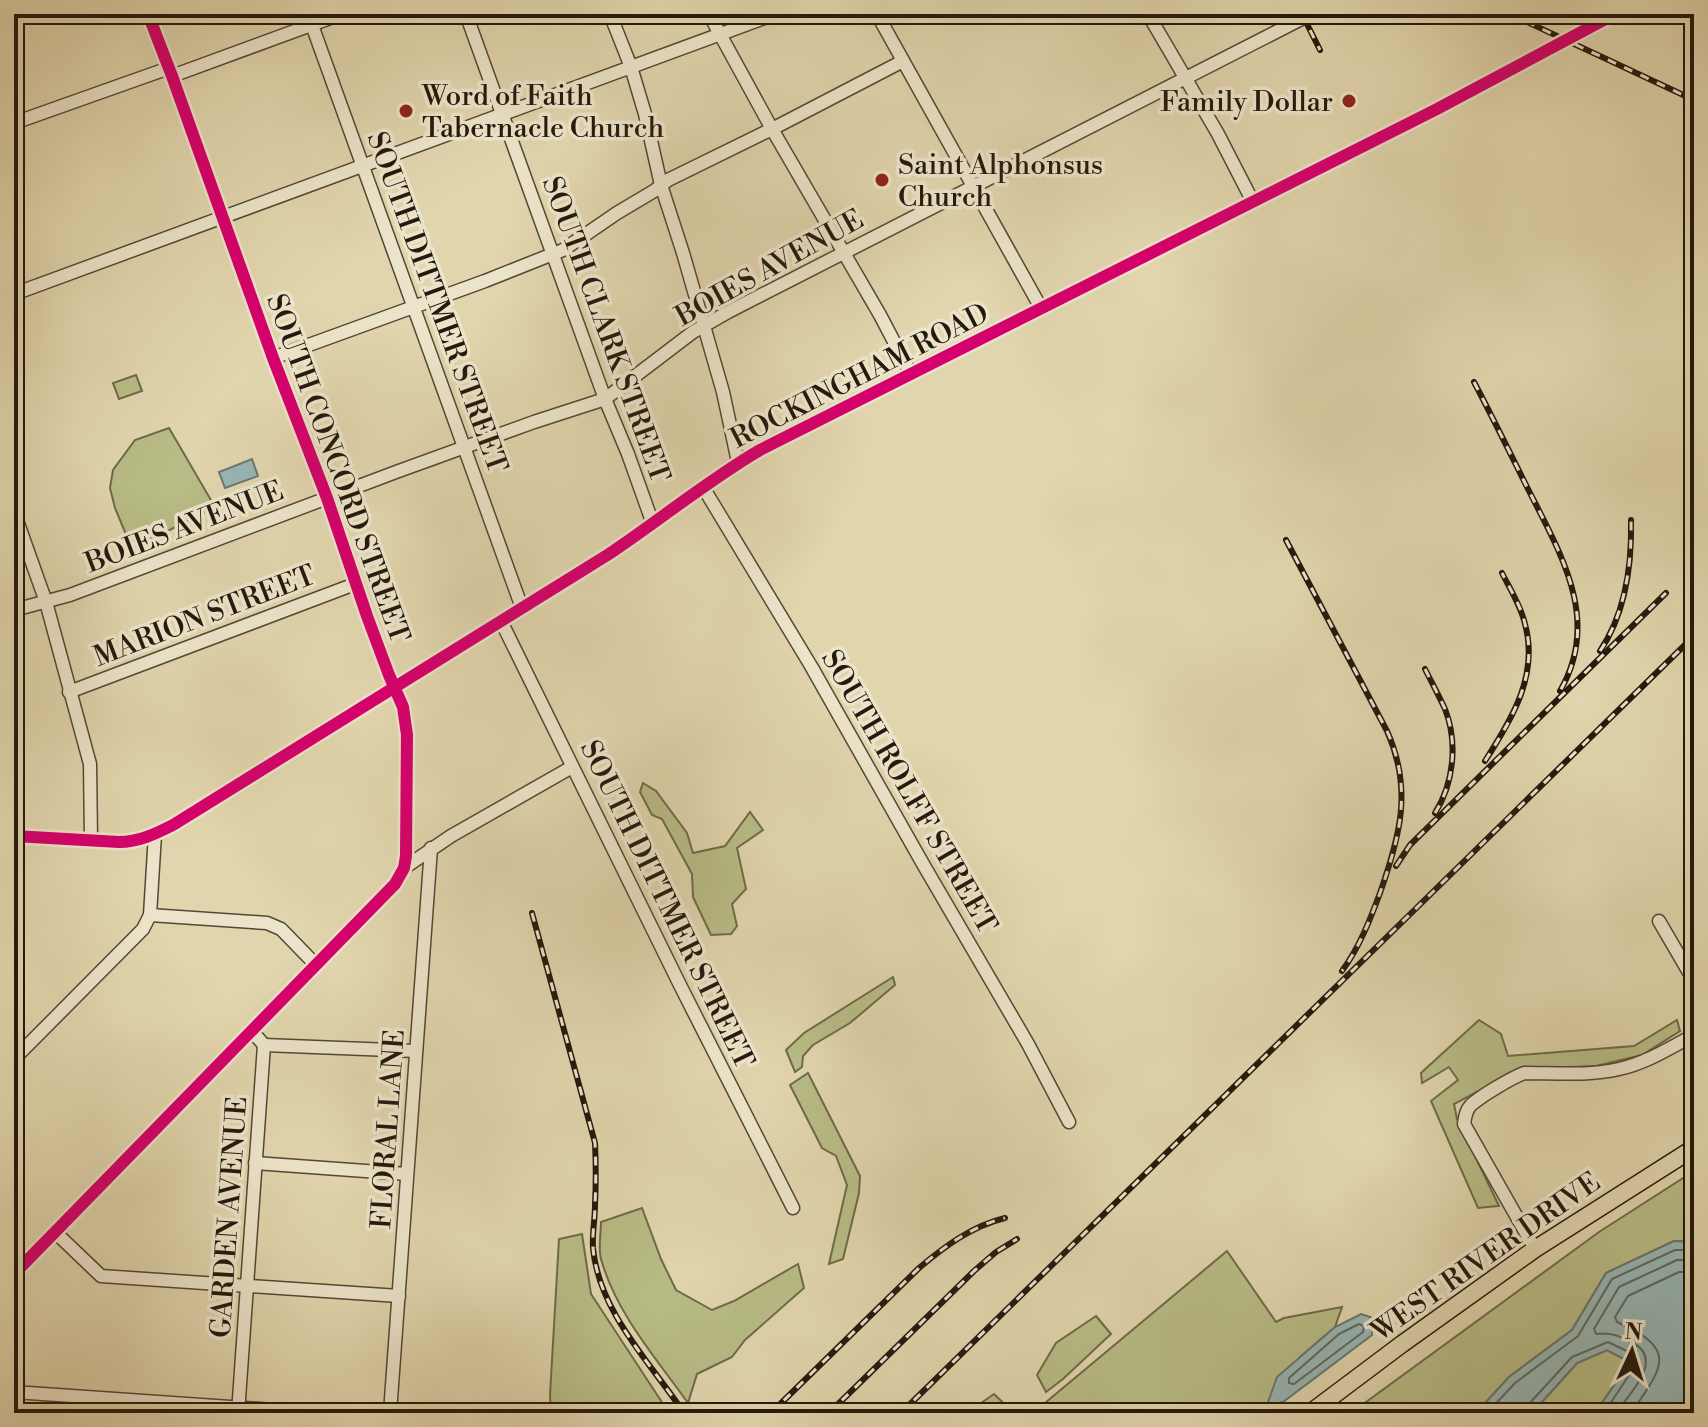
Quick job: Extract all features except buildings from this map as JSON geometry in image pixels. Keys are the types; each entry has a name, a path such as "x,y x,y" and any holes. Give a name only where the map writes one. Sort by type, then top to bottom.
{"main road":[{"name":"WEST RIVER DRIVE","path":"1310,1413 1535,1249 1694,1148"}],"street":[{"name":"SOUTH CONCORD STREET","path":"148,14 327,498 355,584 403,707 407,735 404,868"},
{"path":"14,123 171,72 310,19 341,14"},
{"name":"SOUTH CLARK STREET","path":"466,14 653,524"},
{"path":"610,14 645,114 661,185 723,392 738,462"},
{"path":"709,14 911,374"},
{"path":"14,294 775,14"},
{"path":"877,14 1041,308"},
{"path":"1148,14 1218,134 1253,202"},
{"name":"BOIES AVENUE","path":"14,610 83,590 534,422 605,399 704,326 1311,14"},
{"name":"ROCKINGHAM ROAD","path":"14,836 131,842 155,834 522,608 653,524 738,462 1450,102 1615,14"},
{"name":"SOUTH DITTMER STREET","path":"310,19 522,608"},
{"path":"273,358 563,250 668,180 903,61"},
{"name":"SOUTH ROLFF STREET","path":"703,487 811,666 1028,1044 1069,1122"},
{"path":"14,512 46,602 90,764 91,841"},
{"name":"MARION STREET","path":"69,692 355,584"},
{"name":"SOUTH DITTMER STREET","path":"501,621 793,1208"},
{"path":"14,1274 395,884 404,868 431,848 572,767"},
{"path":"14,1059 143,929 150,915 155,834"},
{"name":"FLORAL LANE","path":"390,1413 431,848"},
{"path":"150,915 267,923 281,929 316,965"},
{"path":"1659,921 1694,981"},
{"path":"251,1030 264,1045 416,1051"},
{"path":"1535,1249 1464,1124 1469,1107 1524,1073 1619,1069 1651,1058 1694,1035"},
{"name":"GARDEN AVENUE","path":"238,1410 264,1045"},
{"path":"255,1163 407,1174"},
{"path":"55,1232 101,1276 399,1296"},
{"path":"14,1392 238,1410 317,1413"}],"green space":[{"path":"136,375 142,391 119,399 113,383"},
{"path":"169,428 215,507 132,549 110,488 113,470 135,440"},
{"path":"643,783 656,791 687,833 693,853 725,846 750,812 763,830 737,848 746,889 732,904 737,926 731,934 711,935 693,897 692,874 662,819 652,815 640,792"},
{"path":"893,977 895,985 850,1023 813,1045 803,1056 802,1067 795,1072 786,1050 804,1033"},
{"path":"1479,1020 1501,1034 1508,1056 1634,1046 1677,1020 1680,1031 1642,1055 1596,1066 1520,1069 1454,1104 1457,1119 1499,1206 1478,1208 1431,1101 1458,1080 1449,1067 1422,1083 1421,1073"},
{"path":"808,1073 860,1176 859,1193 843,1259 829,1264 847,1185 836,1156 822,1148 790,1085"},
{"path":"1694,1171 1694,1242 1674,1241 1606,1273 1572,1330 1509,1377 1476,1413 1351,1413 1599,1232"},
{"path":"642,1208 676,1290 712,1310 734,1301 798,1264 804,1288 745,1340 732,1357 697,1374 688,1403 650,1352 616,1298 601,1259 601,1222"},
{"path":"582,1234 591,1294 669,1413 551,1413 559,1239"},
{"path":"1227,1251 1276,1322 1342,1307 1335,1327 1300,1357 1312,1374 1261,1413 1033,1413"},
{"path":"1096,1316 1111,1334 1046,1392 1037,1375 1056,1343"},
{"path":"1607,1350 1630,1362 1595,1413 1532,1413 1577,1363"},
{"path":"994,1394 1014,1413 967,1413"}],"water":[{"path":"252,459 258,476 225,488 219,472"},
{"path":"1674,1241 1694,1242 1694,1413 1595,1413 1630,1362 1607,1350 1577,1363 1532,1413 1476,1413 1509,1377 1572,1330 1606,1273"},
{"path":"1361,1314 1373,1318 1372,1335 1283,1402 1267,1405 1277,1377 1335,1327"}],"railway":[{"path":"1302,14 1320,50"},
{"path":"1510,14 1694,100"},
{"path":"1474,382 1554,540 1572,589 1577,614 1577,639 1572,665 1560,691"},
{"path":"1600,651 1621,605 1630,554 1631,520"},
{"path":"1286,540 1387,731 1400,773 1401,812 1393,852 1368,923 1342,971"},
{"path":"1485,761 1513,713 1526,679 1528,661 1523,617 1502,573"},
{"path":"1396,866 1410,845 1666,593"},
{"path":"901,1413 1694,636"},
{"path":"1425,669 1445,709 1453,748 1450,776 1435,813"},
{"path":"532,913 595,1143 593,1248 597,1271 615,1315 684,1413"},
{"path":"771,1413 919,1268 959,1238 1005,1218"},
{"path":"829,1413 974,1271 1017,1239"}],"cycle path":[{"path":"14,1274 395,884 404,868 406,856 407,735 403,707 148,14"},
{"path":"14,836 126,842 147,837 173,825 609,554 760,450 1437,109 1615,14"}],"place":[{"name":"Family Dollar","path":"1349,101"},
{"name":"Word of Faith Tabernacle Church","path":"406,111"},
{"name":"Saint Alphonsus Church","path":"882,180"}]}
